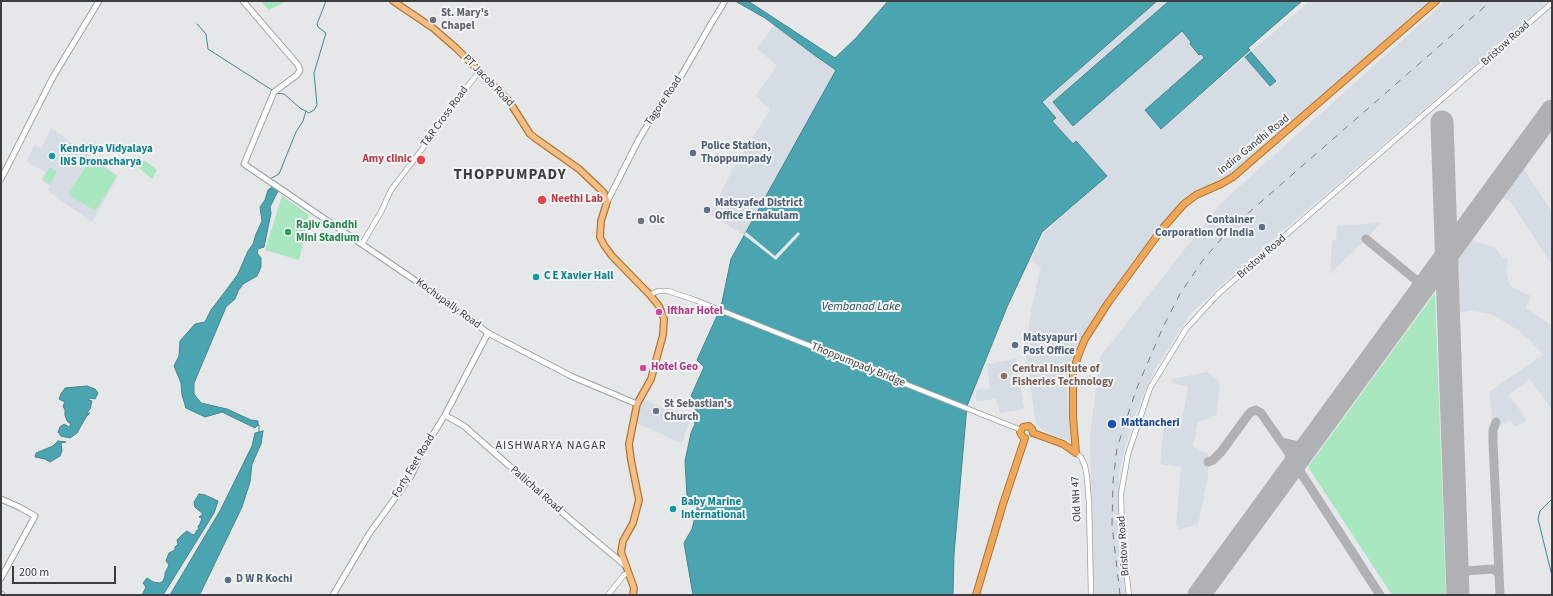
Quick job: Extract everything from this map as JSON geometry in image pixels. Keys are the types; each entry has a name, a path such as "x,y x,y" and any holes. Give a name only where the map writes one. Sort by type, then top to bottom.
{"highway":[{"name":"Indira Gandhi Road","path":"1076,453 1073,417 1073,373 1078,356 1085,339 1108,303 1162,229 1184,204 1196,195 1233,177 1436,1"},
{"path":"1027,426 1032,429 1033,433 1029,438 1025,438 1021,434 1021,430 1023,427 1027,426"},
{"name":"Old NH 47","path":"1033,433 1055,440 1076,453"},
{"path":"976,595 1003,504 1025,438"}],"main road":[{"path":"1,179 53,77 99,1"},
{"name":"Kochupally Road","path":"243,1 300,70 297,75 275,92 244,164 444,300 488,333 573,378 637,404"},
{"name":"PT Jacob Road","path":"393,1 444,37 513,106 530,134 547,148 579,169 604,193 607,202"},
{"name":"Tagore Road","path":"607,202 639,139 657,109 677,83 725,1"},
{"path":"607,202 601,221 600,237 604,245 630,276 659,306 664,319 663,335 656,364 651,379 637,404 629,444 638,500 633,523 621,547 621,552 634,588 633,595"},
{"name":"Forty Feet Road","path":"333,595 369,534 411,476 424,449 445,415 488,333"},
{"name":"Pallichal Road","path":"445,415 464,426 572,521 626,566"},
{"path":"1,500 19,507 35,516 1,578"}],"street":[{"name":"Bristow Road","path":"1129,595 1122,538 1122,496 1128,454 1150,388 1186,329 1196,316 1218,294 1552,3"},
{"name":"T&R Cross Road","path":"362,244 391,190 478,72"},
{"name":"Thoppumpady Bridge","path":"650,295 658,291 668,291 696,300 1021,430"},
{"name":"Old NH 47","path":"1076,453 1085,466 1087,477 1091,595"},
{"path":"608,595 624,575 628,573"}],"shaded area":[{"path":"1157,1 1169,1 1053,102 1073,125 1181,31 1191,42 1190,45 1199,55 1202,54 1204,58 1145,109 1161,129 1310,1 1433,1 1267,142 1230,176 1197,191 1180,205 1164,223 1136,258 1085,332 1075,351 1069,366 1067,379 1070,441 1042,430 1036,423 1025,350 1032,306 1041,266 1031,261 1044,233 1106,176 1076,142 1073,144 1052,121 1055,118 1041,102"},
{"path":"1446,1 1549,1 1230,277 1191,313 1154,371 1132,422 1119,472 1119,534 1125,595 1095,595 1093,583 1090,435 1100,357 1221,203"},
{"path":"774,25 837,70 744,235 710,214 732,171 770,110 756,96 777,65 757,49"},
{"path":"51,128 118,176 92,222 47,190 50,186 41,180 46,172 27,162 34,145 42,148"},
{"path":"1522,167 1552,212 1552,265 1510,201 1502,197"},
{"path":"1381,223 1330,274 1332,241 1336,240 1337,226"},
{"path":"1471,240 1495,247 1503,258 1508,260 1506,272 1510,286 1531,296 1526,308 1552,326 1552,410 1530,379 1507,396 1509,399 1511,398 1527,420 1515,427 1512,422 1509,421 1499,425 1492,417 1489,392 1543,355 1529,339 1497,317 1487,313 1471,311 1458,313 1456,259"},
{"name":"Central Insitute of Fisheries Technology","path":"1016,359 1024,409 1000,413 996,399 976,401 976,390 990,388 987,364"},
{"path":"1208,372 1220,383 1216,415 1198,422 1193,446 1198,450 1208,453 1208,479 1198,525 1179,529 1176,525 1181,467 1160,464 1164,426 1181,428 1188,386 1171,383 1172,379"},
{"path":"643,398 664,409 671,408 687,416 689,419 689,424 681,443 635,422"}],"green space":[{"path":"261,1 287,1 269,10"},
{"path":"91,159 117,176 95,211 68,194"},
{"path":"144,160 157,170 152,179 138,167"},
{"path":"50,167 57,172 50,184 43,179"},
{"name":"Rajiv Gandhi Mini Stadium","path":"282,196 309,215 299,260 265,250"},
{"path":"1435,293 1446,595 1392,595 1308,467"}],"water":[{"name":"Vembanad Lake","path":"735,1 748,1 835,58 856,38 888,1 1157,1 1042,102 1056,118 1052,121 1073,144 1076,141 1107,176 1042,232 1007,307 967,406 954,554 953,595 693,595 684,543 692,529 699,500 687,496 685,461 691,433 695,424 693,418 697,402 691,396 704,367 697,360 721,307 731,259 836,70 765,18"},
{"path":"1169,1 1302,1 1248,48 1250,50 1161,129 1145,110 1204,58 1202,54 1199,55 1190,44 1191,42 1182,31 1073,126 1053,102"},
{"path":"1251,52 1276,81 1270,86 1245,57"},
{"path":"272,187 278,191 270,207 271,213 264,247 258,249 257,253 261,258 261,267 257,276 243,284 235,299 226,307 194,383 194,394 201,403 227,409 251,420 258,421 258,425 255,428 222,412 205,417 186,408 182,395 181,383 174,366 179,356 180,341 195,324 205,322 211,310 238,274 248,251 253,244 262,221 260,207 265,200 268,190"},
{"path":"87,386 95,389 98,393 95,399 91,398 88,400 92,401 90,409 86,414 90,413 77,433 70,438 61,436 58,432 60,427 64,424 69,427 71,424 67,421 65,415 63,406 65,402 59,399 61,394 65,388"},
{"path":"263,431 261,444 252,464 250,482 242,507 201,592 199,595 170,595 221,509 252,446 255,433"},
{"path":"58,441 66,442 61,443 62,451 60,456 50,462 45,459 35,457 36,453 53,446"},
{"path":"199,494 218,501 214,513 163,595 142,595 146,587 143,583 147,578 153,582 160,583 163,581 169,565 166,561 167,558 169,553 175,550 175,547 178,544 177,540 187,531 193,535 197,530 199,530 198,526 202,518 199,517 203,514 195,507 194,502"}],"pier":[{"path":"746,232 775,256 798,232 800,234 776,260 744,235"}],"waterway":[{"path":"276,93 284,94 300,108 309,113 314,110 317,105 314,73 326,33 318,27 317,24 326,1"},
{"path":"197,24 206,34 208,49 272,90"},
{"path":"270,179 279,174 306,111"},
{"path":"257,425 259,425 259,432"},
{"path":"1552,499 1540,511 1538,519 1552,576"}],"taxiway":[{"path":"1366,239 1416,280 1419,285 1418,294"},
{"path":"1416,280 1422,281 1430,278"},
{"path":"1208,462 1213,460 1221,452 1248,415 1256,410 1261,413 1288,452 1291,460 1288,471"},
{"path":"1496,422 1493,430 1493,442 1500,595"},
{"path":"1281,442 1306,448"},
{"path":"1299,456 1298,464 1301,473"},
{"path":"1288,471 1294,468 1298,469 1301,473 1380,595"},
{"path":"1458,577 1465,571 1494,569 1499,574"}],"runway":[{"path":"1199,595 1552,111"},
{"path":"1442,122 1458,595"}],"railway":[{"path":"1120,595 1112,525 1113,482 1117,448 1136,390 1163,327 1180,294 1203,260 1222,238 1246,215 1491,1"}],"place":[{"name":"St. Mary's Chapel","path":"433,20"},
{"name":"Police Station, Thoppumpady","path":"693,153"},
{"name":"Kendriya Vidyalaya INS Dronacharya","path":"52,156"},
{"name":"Amy clinic","path":"421,160"},
{"name":"Neethi Lab","path":"542,200"},
{"name":"Matsyafed District Office Ernakulam","path":"707,210"},
{"name":"Olc","path":"641,221"},
{"name":"Container Corporation Of India","path":"1262,227"},
{"name":"Rajiv Gandhi Mini Stadium","path":"288,232"},
{"name":"C E Xavier Hall","path":"536,277"},
{"name":"Ifthar Hotel","path":"659,312"},
{"name":"Matsyapuri Post Office","path":"1015,345"},
{"name":"Hotel Geo","path":"643,368"},
{"name":"Central Insitute of Fisheries Technology","path":"1004,376"},
{"name":"St Sebastian's Church","path":"656,411"},
{"name":"Mattancheri","path":"1112,424"},
{"name":"Baby Marine International","path":"673,509"},
{"name":"D W R Kochi","path":"228,580"}],"district":[{"name":"THOPPUMPADY","path":"510,176"},
{"name":"AISHWARYA NAGAR","path":"551,446"}]}
